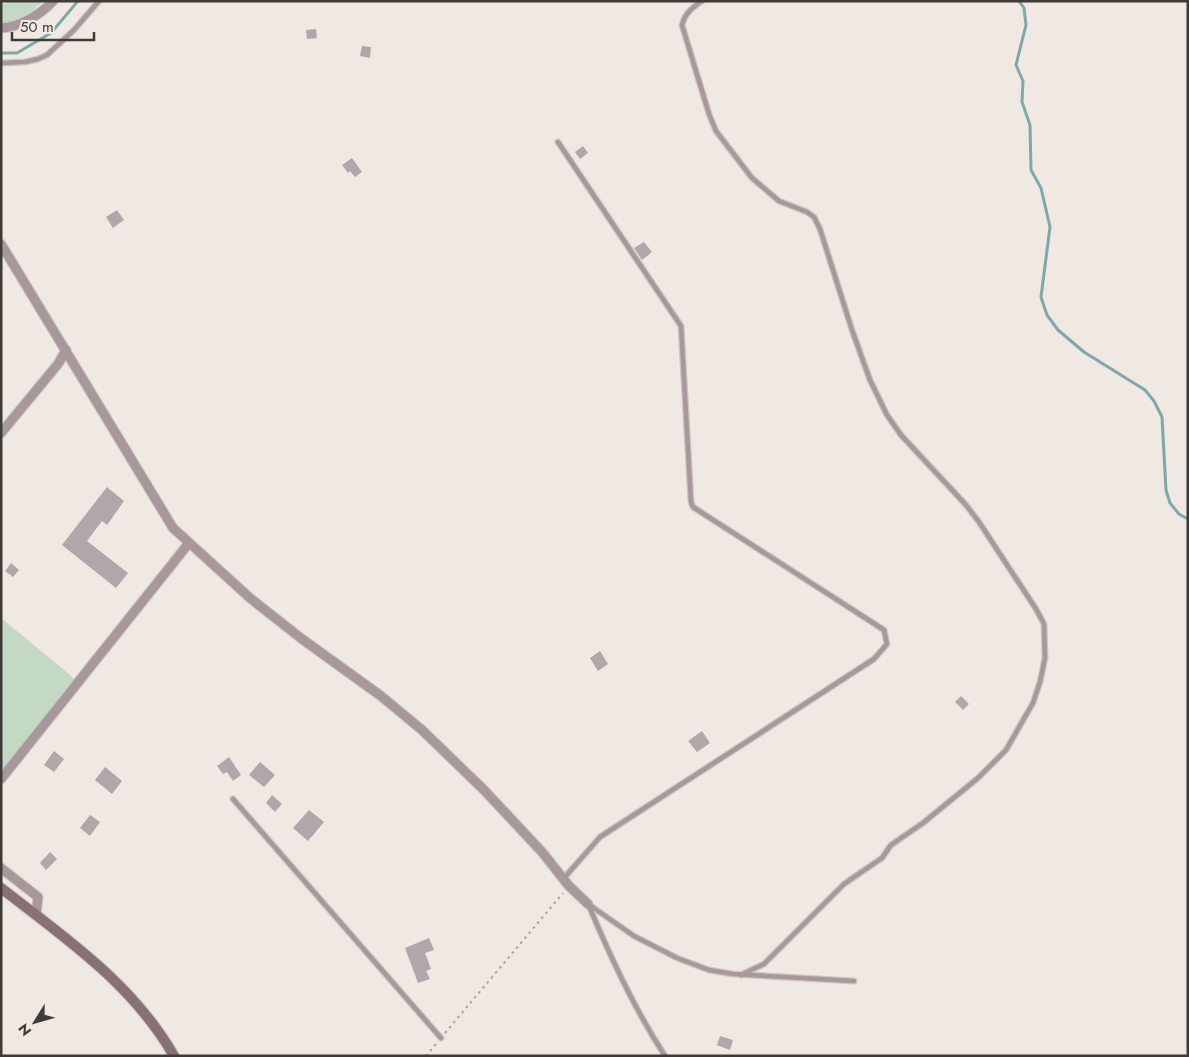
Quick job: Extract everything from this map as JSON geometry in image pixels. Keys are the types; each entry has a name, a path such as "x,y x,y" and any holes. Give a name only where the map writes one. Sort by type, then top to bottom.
{"main road":[{"path":"1,888 86,954 116,981 144,1012 174,1056"}],"street":[{"path":"1,28 13,28 52,1"},
{"path":"1,244 173,528 250,598 294,633 381,696 422,730 484,790 588,904"},
{"path":"1,433 58,364 66,350"},
{"path":"1,779 189,543"},
{"path":"1,868 38,897 36,915"}],"lane":[{"path":"1,62 25,62 47,55 74,30 99,1"},
{"path":"702,1 689,11 684,17 682,25 716,131 752,178 766,192 778,201 807,212 814,217 820,228 870,380 887,415 901,435 966,505 979,522 1036,609 1044,624 1046,633 1045,658 1033,703 1006,750 978,778 923,823 891,845 882,858 844,884 764,964 741,974"},
{"path":"558,142 681,326 691,502 693,507 884,630 887,644 874,660 600,837 564,878"},
{"path":"233,798 441,1038"},
{"path":"588,904 634,936 676,958 709,970 741,974 854,981"},
{"path":"588,904 626,989 646,1028 665,1056"}],"path":[{"path":"426,1056 570,886"}],"green space":[{"path":"10,1 43,1 24,16 1,23 1,5"},
{"path":"1,618 76,680 1,774"}],"building":[{"path":"316,29 317,38 307,39 306,30"},
{"path":"362,46 371,47 370,58 360,56"},
{"path":"583,146 588,153 580,159 575,152"},
{"path":"352,158 362,172 355,177 350,171 348,173 342,165"},
{"path":"117,210 124,220 113,228 106,217"},
{"path":"644,242 652,252 642,260 634,248"},
{"path":"107,487 124,501 107,525 102,521 87,541 128,573 116,588 62,545"},
{"path":"11,563 19,570 13,577 5,571"},
{"path":"600,651 608,664 598,671 590,658"},
{"path":"961,696 969,704 963,710 955,702"},
{"path":"702,731 710,743 697,752 688,741"},
{"path":"54,751 64,759 54,772 44,765"},
{"path":"229,757 241,775 233,781 227,772 223,774 217,766"},
{"path":"260,762 275,775 264,787 249,775"},
{"path":"105,767 122,781 112,794 95,780"},
{"path":"272,795 282,804 275,812 266,803"},
{"path":"309,810 324,822 308,841 293,828"},
{"path":"90,815 100,822 90,836 80,828"},
{"path":"50,852 57,859 46,870 40,863"},
{"path":"429,938 434,950 425,953 431,969 426,971 430,979 418,983 405,948"},
{"path":"720,1036 733,1040 730,1050 717,1045"}],"waterway":[{"path":"1,53 17,53 51,33 78,1"},
{"path":"1019,1 1024,8 1026,25 1016,65 1023,81 1022,102 1030,125 1031,170 1041,188 1050,227 1041,297 1047,315 1058,330 1084,352 1145,390 1154,401 1162,417 1166,490 1170,503 1179,514 1188,519"}]}
